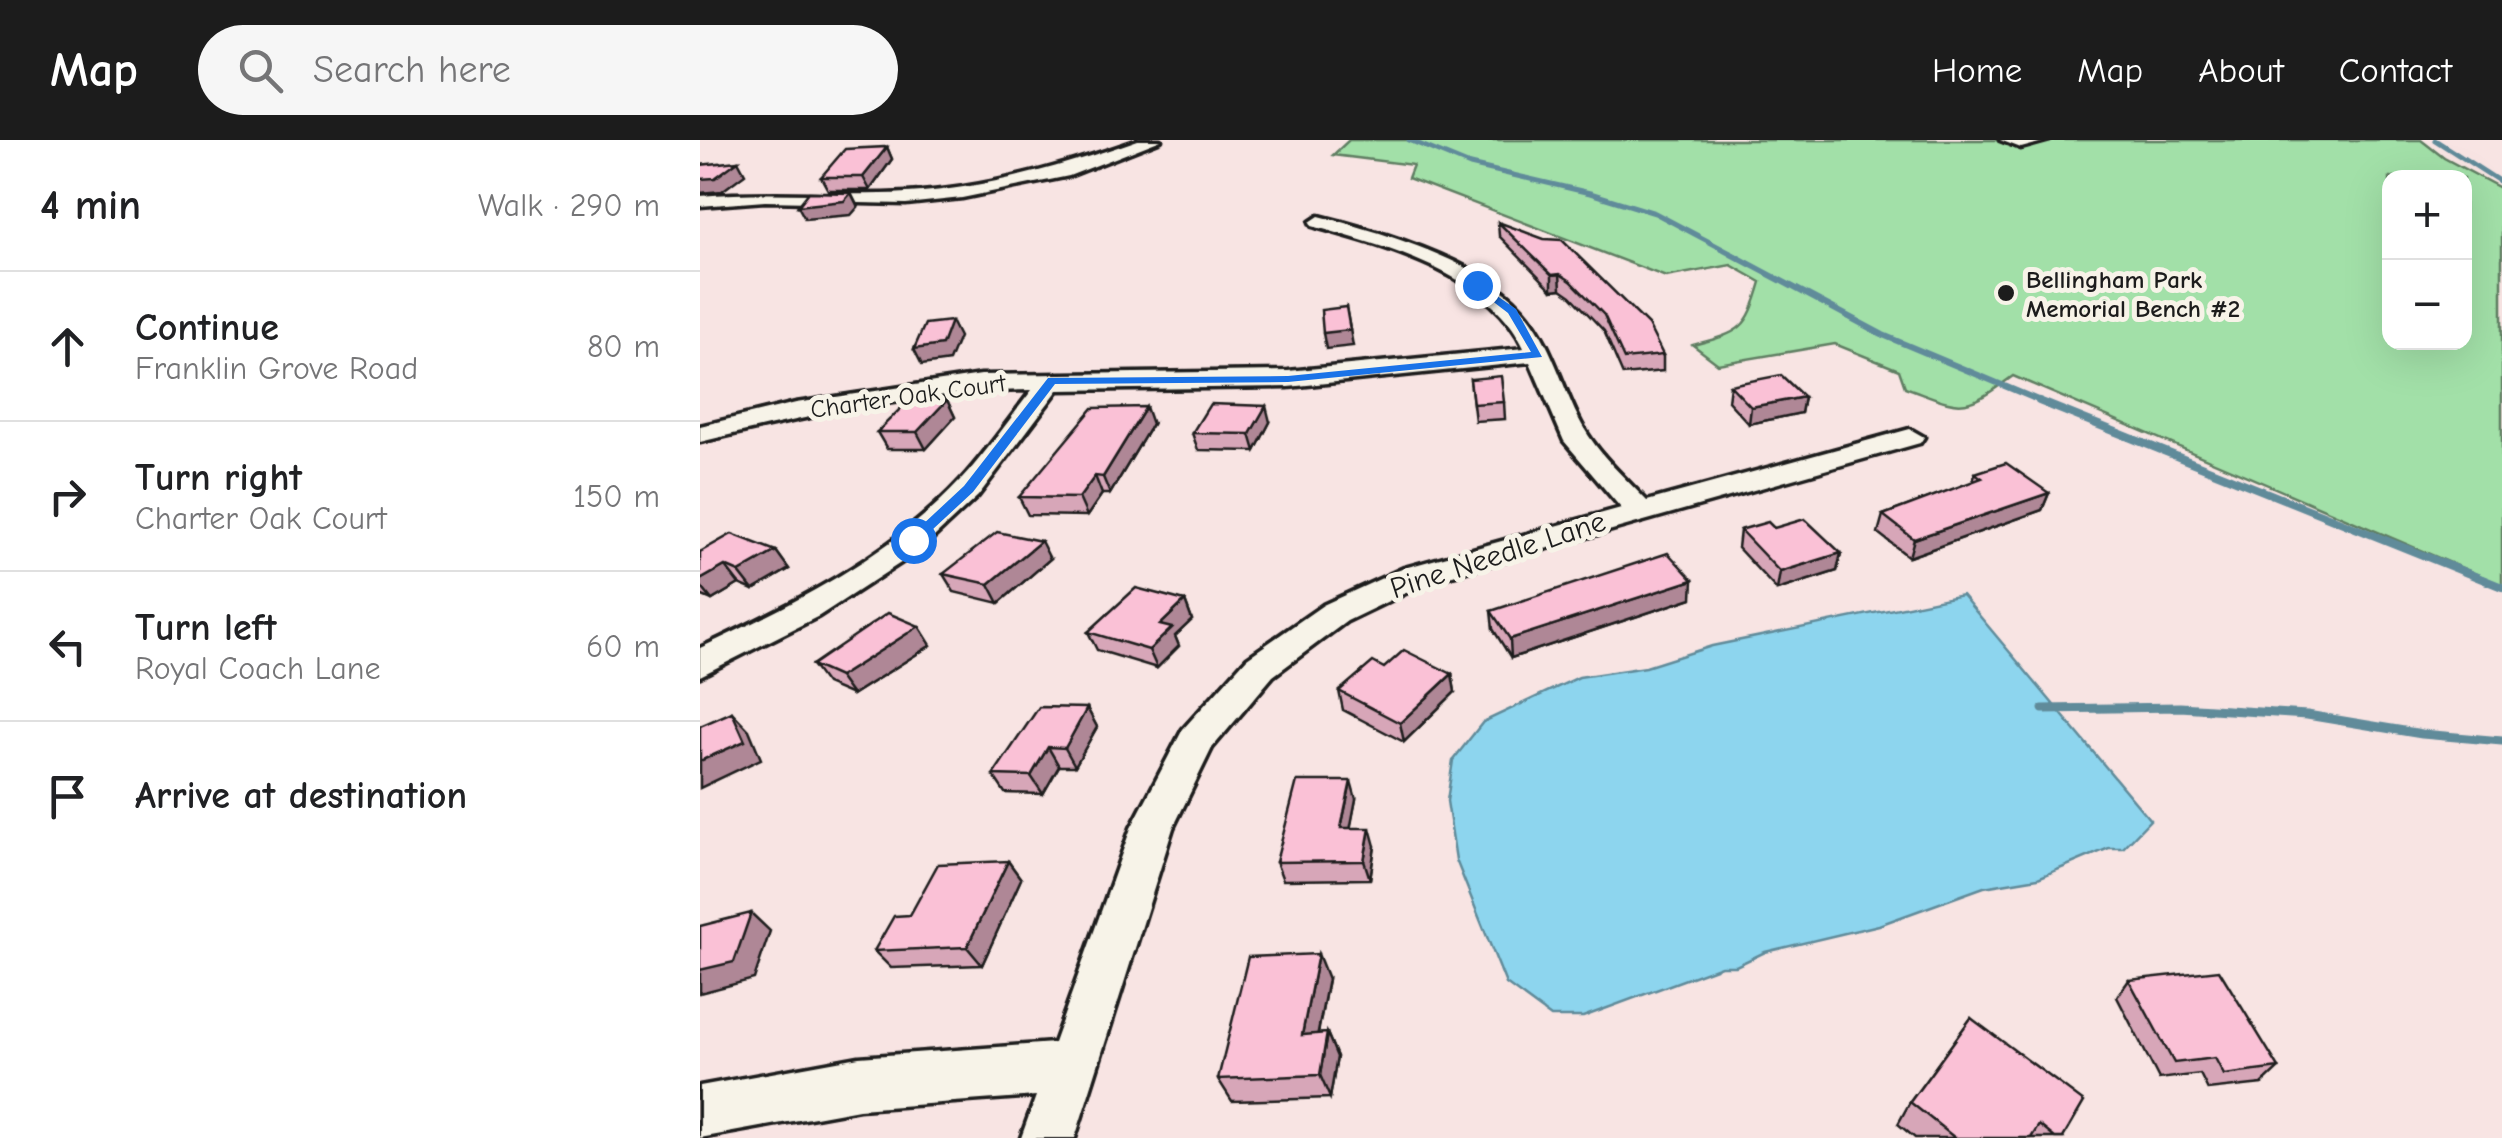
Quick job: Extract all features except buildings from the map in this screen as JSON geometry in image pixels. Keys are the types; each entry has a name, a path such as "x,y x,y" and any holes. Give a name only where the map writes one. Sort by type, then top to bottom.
{"street":[{"path":"700,201 802,195 906,198 962,193 1063,172 1152,140"},
{"path":"2008,140 2042,140"},
{"path":"1319,222 1356,232 1477,285 1512,311 1538,354 1577,440 1639,510"},
{"name":"Charter Oak Court","path":"700,434 796,411 939,388 1052,380 1288,379 1538,354"},
{"path":"700,663 817,606 913,540 968,489 1052,380"},
{"name":"Pine Needle Lane","path":"1048,1138 1152,828 1196,739 1260,667 1334,612 1416,575 1910,437"},
{"path":"700,1113 860,1082 1072,1068"}],"green space":[{"path":"1349,140 2421,140 2466,170 2382,170 2382,350 2472,350 2472,173 2502,189 2502,585 2013,376 1982,397 1961,404 1905,387 1899,370 1835,344 1718,364 1693,345 1740,327 1751,311 1761,282 1731,265 1666,277 1408,178 1413,165 1333,155"}],"water":[{"path":"1962,595 2150,820 2123,848 2109,848 2038,878 1984,887 1879,925 1765,952 1736,966 1721,966 1583,1017 1551,1017 1506,984 1456,860 1447,801 1453,760 1483,722 1579,677 1646,667 1712,646"}],"waterway":[{"path":"1409,140 1470,165 1590,193 1655,213 1736,256"},
{"path":"2435,140 2502,183"},
{"path":"1731,254 1883,335 2045,403"},
{"path":"2039,401 2502,587"},
{"path":"2043,709 2180,707 2307,715 2422,734 2502,741"}],"place":[{"name":"Bellingham Park Memorial Bench #2","path":"2006,293"}],"route":[{"path":"913,540 968,489 1052,380 1288,379 1538,354 1512,311 1477,285"}]}
